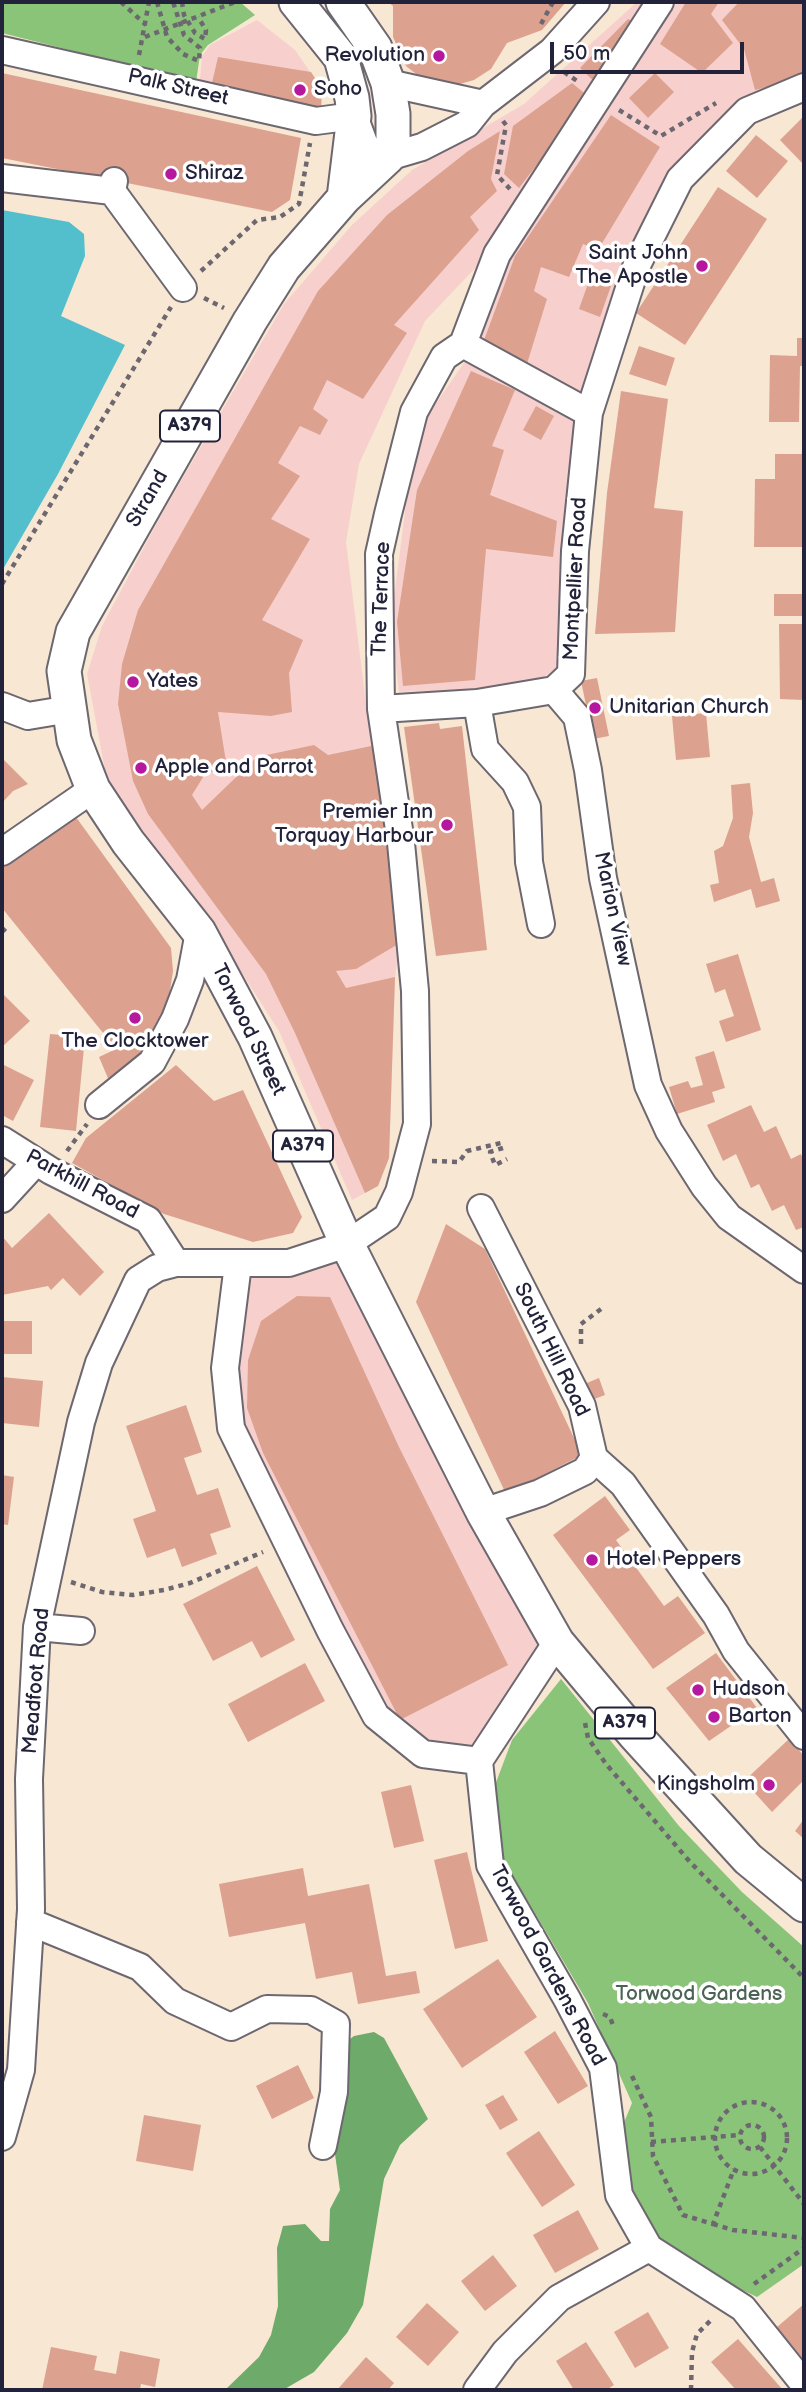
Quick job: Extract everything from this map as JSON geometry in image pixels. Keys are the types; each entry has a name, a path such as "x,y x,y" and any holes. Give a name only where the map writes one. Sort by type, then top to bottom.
{"main road":[{"path":"296,2 341,58 354,116 344,198"},
{"path":"351,11 375,48 388,83 393,114 393,142 388,158"},
{"name":"Strand","path":"64,671 73,632 250,321 284,268 344,198 388,158"},
{"name":"Torwood Street","path":"64,671 74,740 93,789 128,842 199,932 255,1037 347,1244 484,1512"},
{"name":"A379","path":"484,1512 557,1642 748,1859 804,1905"}],"street":[{"path":"354,116 366,148 388,158 422,147 467,124 486,102 545,57 596,2"},
{"name":"The Terrace","path":"347,1244 387,1217 399,1192 417,1124 415,991 401,843 381,709 379,554 388,514 414,412 444,357 463,344 496,254 660,2"},
{"name":"Palk Street","path":"2,50 316,121 354,116"},
{"path":"388,83 486,102"},
{"name":"Montpellier Road","path":"381,709 485,701 554,690 571,674 575,551 589,413 636,267 680,179 747,111 804,87"},
{"path":"2,178 113,186 183,288"},
{"path":"463,344 589,413"},
{"name":"Marion View","path":"554,690 577,718 588,770 603,878 648,1085 669,1132 704,1186 729,1217 804,1270"},
{"path":"485,701 485,748 515,782 527,807 529,862 541,924"},
{"path":"2,706 28,716 70,709"},
{"path":"2,852 93,789"},
{"path":"99,1105 152,1062 175,1019 190,979 199,932"},
{"name":"Parkhill Road","path":"2,1140 44,1166 148,1220 176,1263"},
{"path":"2,1199 44,1166"},
{"name":"South Hill Road","path":"481,1208 582,1406 594,1458"},
{"path":"176,1263 289,1263 347,1244"},
{"name":"Meadfoot Road","path":"2,2137 21,2070 30,1922 29,1779 37,1627 81,1422 99,1363 138,1280 157,1268 176,1263"},
{"path":"238,1264 225,1368 231,1427 376,1716 424,1754 479,1761 557,1642"},
{"path":"484,1512 540,1493 585,1471 594,1458 623,1484 716,1615 736,1651 804,1736"},
{"path":"37,1627 81,1631"},
{"name":"Torwood Gardens Road","path":"479,1761 490,1865 603,2068 619,2195 649,2248 743,2308 804,2384"},
{"path":"30,1922 140,1967 175,2001 231,2027 267,2009 311,2010 336,2024 334,2092 323,2146"},
{"path":"477,2390 505,2352 559,2298 649,2248"}],"path":[{"path":"121,2 146,25"},
{"path":"149,2 144,37 235,2"},
{"path":"157,2 167,37 183,54 199,61 200,48 184,35 178,24 173,2"},
{"path":"182,2 187,20 195,33 205,39 206,30 198,17"},
{"path":"541,22 553,2"},
{"path":"545,57 599,98 661,136 725,98 747,111"},
{"path":"486,102 506,125 497,175 524,208"},
{"path":"2,584 139,354 183,288 257,220 280,216 299,204 309,148"},
{"path":"2,928 8,934"},
{"path":"44,1166 99,1105"},
{"path":"421,1160 459,1162 467,1151 502,1145 490,1152 495,1165 507,1159"},
{"path":"74,1584 102,1592 133,1595 164,1590 190,1583 287,1541"},
{"path":"601,1694 583,1713 588,1738 606,1764 690,1862 804,1978"},
{"path":"756,2103 772,2109 781,2118 788,2139 785,2151 776,2165 765,2172 750,2175 723,2161 716,2148 716,2135 718,2125 732,2108 756,2103"},
{"path":"651,2117 653,2156 683,2214 733,2230 804,2238"},
{"path":"651,2142 740,2135 749,2125 760,2127 765,2137 760,2147 752,2150 744,2147 740,2135"},
{"path":"760,2147 804,2204"},
{"path":"713,2224 734,2169"},
{"path":"732,2300 804,2248"},
{"path":"691,2390 692,2352 697,2334 711,2320"}],"shaded area":[{"path":"637,2 658,2 572,131 512,203 480,263 425,321 359,464 346,542 366,704 379,758 400,943 395,977 389,1158 378,1186 352,1200 279,1031 217,934 146,844 107,781 87,674 102,626 163,512 284,304 352,225 412,170 524,104"},
{"path":"678,2 804,2 804,82 675,172 604,322 577,412 562,663 544,677 475,690 399,692 391,621 415,434 472,351 492,277 622,79"},
{"path":"257,20 295,50 322,89 321,109 200,80 202,56 210,45"},
{"path":"347,1244 557,1642 479,1761 423,1754 376,1716 231,1428 238,1264"}],"green space":[{"path":"2,2 240,2 255,15 208,45 200,55 196,82 2,33"},
{"name":"Torwood Gardens","path":"561,1679 679,1826 742,1892 804,1947 804,2264 757,2297 717,2278 654,2235 625,2177 621,2130 632,2103 588,2003 503,1859 492,1793 512,1740"},
{"path":"374,2032 384,2038 428,2119 400,2145 384,2179 363,2305 347,2333 314,2372 283,2390 225,2390 259,2357 271,2335 278,2306 277,2248 283,2226 305,2224 321,2241 329,2241 330,2209 340,2190 334,2147 346,2042 354,2036"}],"water":[{"path":"2,210 69,222 84,234 85,256 61,316 125,345 58,474 2,571"}],"building":[{"path":"388,2 566,2 542,30 507,43 491,69 474,80 449,87 425,81 406,66 393,37 393,6"},
{"path":"686,2 719,2 711,14 733,43 702,73 660,44"},
{"path":"739,2 804,2 802,78 755,90 744,49 722,20"},
{"path":"628,19 642,26 601,88 580,68"},
{"path":"218,57 311,72 322,89 321,109 212,83"},
{"path":"2,73 301,138 290,200 272,212 2,158"},
{"path":"655,73 674,92 648,118 629,98"},
{"path":"572,83 589,97 519,188 504,174 513,126"},
{"path":"611,115 660,147 598,250 583,244 569,277 541,267 534,291 547,299 526,367 483,343 515,256"},
{"path":"804,116 804,165 780,140"},
{"path":"500,131 491,179 497,191 470,217 479,230 394,325 407,333 363,399 327,380 313,409 328,420 320,435 300,426 278,463 300,476 271,519 310,539 262,620 303,640 289,673 292,712 271,716 218,712 227,768 205,774 192,795 202,810 257,757 314,745 328,755 376,745 400,943 356,969 336,971 346,988 395,977 389,1158 378,1186 365,1193 295,1033 266,974 148,814 133,781 118,704 122,664 138,610 318,291 387,215 468,151"},
{"path":"756,135 788,161 757,198 726,171"},
{"name":"Saint John The Apostle","path":"718,187 767,219 685,345 636,313"},
{"path":"590,278 611,286 600,317 579,309"},
{"path":"797,338 804,338 804,366 800,366 799,422 769,422 770,355 797,356"},
{"path":"639,346 675,358 666,386 629,374"},
{"path":"471,371 515,390 492,446 504,450 490,495 557,521 553,557 486,549 475,680 403,686 397,622 417,490"},
{"path":"621,391 668,399 654,508 683,511 675,632 595,634 607,493"},
{"path":"536,406 554,416 541,440 523,430"},
{"path":"775,454 804,454 804,547 754,547 755,479 775,479"},
{"path":"774,594 804,594 804,616 774,616"},
{"path":"779,624 804,624 804,700 780,699"},
{"name":"Unitarian Church","path":"597,678 609,736 593,739 581,681"},
{"path":"706,713 710,757 676,760 672,716"},
{"name":"Premier Inn Torquay Harbour","path":"439,723 440,729 462,726 487,950 436,956 404,727"},
{"path":"2,758 28,784 13,791 2,803"},
{"path":"750,783 753,813 749,837 761,882 774,878 780,901 756,908 751,889 714,902 710,885 719,883 714,851 723,846 733,818 731,785"},
{"path":"73,813 171,948 173,971 168,1004 147,1053 110,1083 99,1057 116,1049 2,908 2,863"},
{"path":"738,954 761,1030 726,1042 719,1021 734,1016 725,989 715,993 706,964"},
{"path":"2,993 30,1021 2,1047"},
{"path":"50,1034 85,1037 76,1131 40,1127"},
{"path":"714,1051 725,1088 712,1092 715,1102 677,1114 669,1087 688,1081 691,1088 703,1085 695,1057"},
{"path":"2,1064 34,1080 13,1121 2,1115"},
{"path":"176,1065 214,1101 243,1090 302,1217 293,1233 253,1242 164,1214 72,1163 86,1138"},
{"path":"751,1105 764,1132 776,1126 791,1159 801,1154 804,1162 804,1227 796,1230 784,1205 772,1211 759,1184 751,1188 736,1154 723,1161 707,1125"},
{"path":"49,1213 104,1272 80,1296 63,1278 51,1290 48,1286 2,1295 2,1236 12,1248"},
{"path":"446,1224 485,1249 582,1455 506,1494 416,1302"},
{"path":"297,1296 330,1297 399,1447 508,1665 400,1720 263,1453 247,1408 248,1360 261,1321"},
{"path":"2,1321 32,1321 32,1354 2,1354"},
{"path":"2,1377 43,1381 39,1427 2,1423"},
{"path":"599,1378 605,1395 589,1401 582,1385"},
{"path":"186,1405 202,1452 184,1458 197,1495 218,1488 231,1527 210,1534 217,1554 182,1567 175,1548 147,1558 133,1519 156,1511 126,1426"},
{"path":"2,1475 14,1477 8,1525 2,1524"},
{"path":"605,1496 630,1530 616,1540 664,1606 678,1596 705,1633 653,1669 553,1535"},
{"path":"257,1566 295,1640 261,1658 252,1641 213,1661 183,1604"},
{"path":"716,1653 757,1708 709,1741 666,1688"},
{"path":"305,1663 325,1701 248,1742 228,1704"},
{"path":"789,1739 804,1756 804,1780 772,1812 744,1781"},
{"path":"411,1785 424,1841 394,1848 381,1792"},
{"path":"804,1819 804,1839 795,1831"},
{"path":"467,1852 488,1941 455,1949 434,1860"},
{"path":"303,1868 308,1896 369,1884 386,1976 416,1971 420,1993 358,2004 352,1972 316,1979 305,1923 229,1937 219,1884"},
{"path":"498,1959 537,2017 462,2068 423,2009"},
{"path":"555,2031 588,2086 558,2104 524,2052"},
{"path":"298,2065 314,2098 272,2119 256,2086"},
{"path":"503,2095 518,2120 500,2130 485,2105"},
{"path":"144,2115 201,2125 193,2171 136,2161"},
{"path":"539,2131 575,2185 542,2207 506,2153"},
{"path":"578,2210 599,2249 555,2273 533,2235"},
{"path":"493,2255 517,2286 485,2311 461,2281"},
{"path":"427,2303 459,2332 428,2366 396,2337"},
{"path":"804,2304 804,2360 777,2327"},
{"path":"648,2312 669,2348 635,2368 614,2332"},
{"path":"738,2339 783,2390 736,2390 711,2362"},
{"path":"586,2342 614,2385 606,2390 574,2390 556,2361"},
{"path":"51,2347 97,2356 94,2370 116,2374 120,2351 160,2359 155,2387 141,2384 140,2390 42,2390"},
{"path":"366,2357 394,2383 388,2390 337,2390"}],"place":[{"name":"Revolution","path":"439,56"},
{"name":"Soho","path":"300,90"},
{"name":"Shiraz","path":"171,174"},
{"name":"Saint John The Apostle","path":"702,266"},
{"name":"Yates","path":"133,682"},
{"name":"Unitarian Church","path":"595,708"},
{"name":"Apple and Parrot","path":"141,768"},
{"name":"Premier Inn Torquay Harbour","path":"447,825"},
{"name":"The Clocktower","path":"135,1018"},
{"name":"Hotel Peppers","path":"592,1560"},
{"name":"Hudson","path":"698,1690"},
{"name":"Barton","path":"714,1717"},
{"name":"Kingsholm","path":"769,1785"}]}
